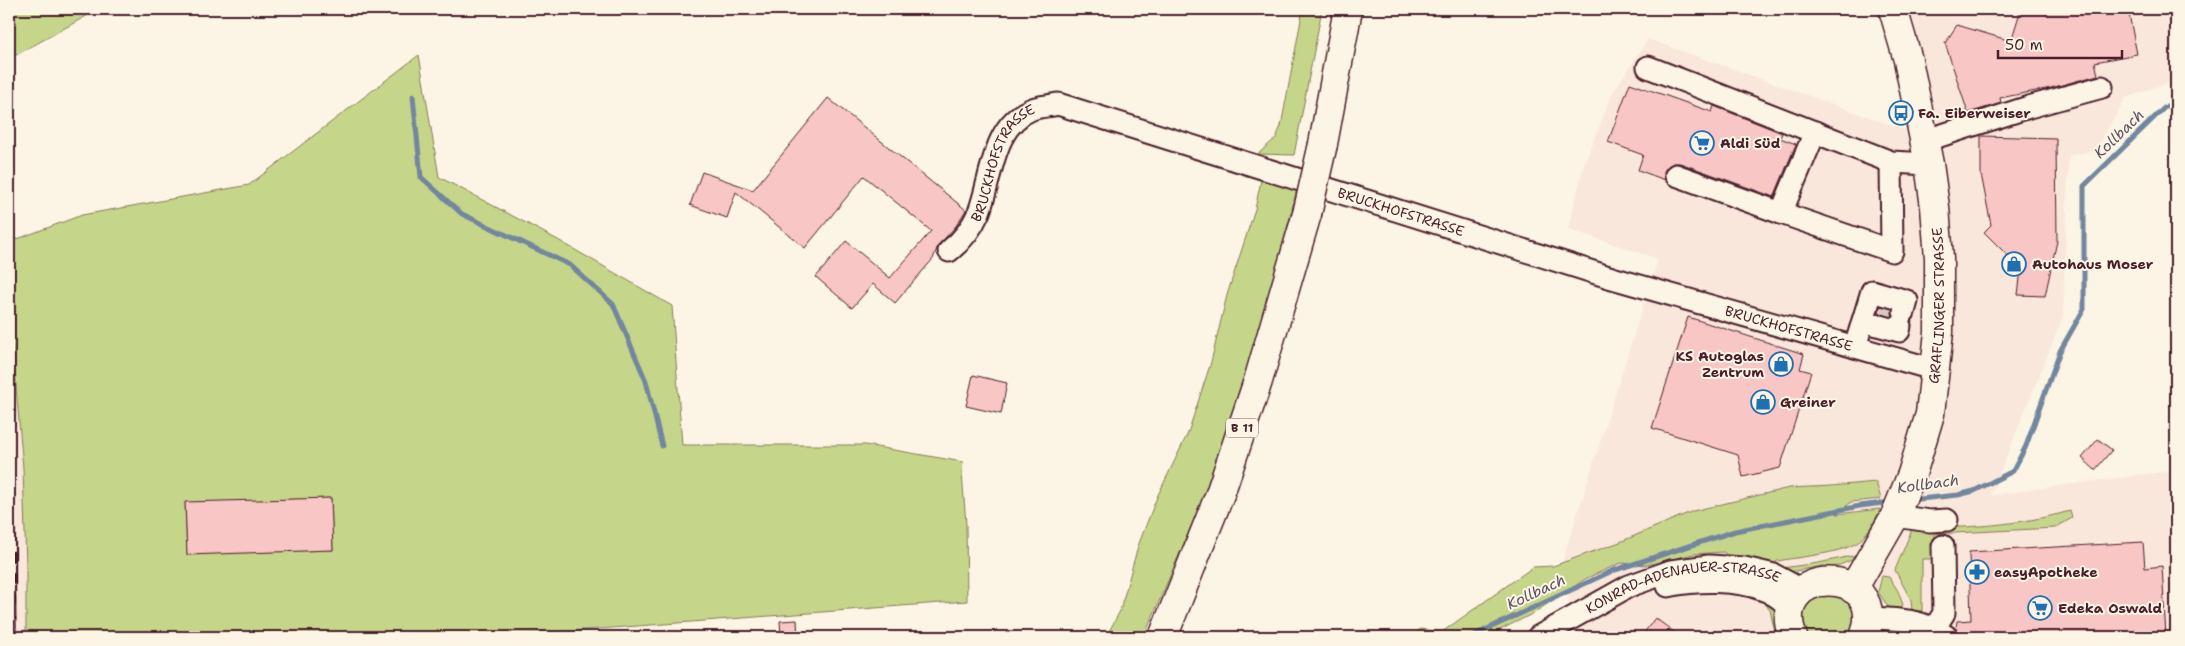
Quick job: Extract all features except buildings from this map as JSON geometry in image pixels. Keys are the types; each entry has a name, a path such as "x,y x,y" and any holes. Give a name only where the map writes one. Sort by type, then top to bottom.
{"main road":[{"name":"B 11","path":"1163,637 1220,494 1258,381 1306,214 1323,144 1348,9"},
{"name":"GRAFLINGER STRASSE","path":"1853,589 1895,516 1907,486 1930,414 1939,332 1939,258 1926,152 1908,60 1893,9"},
{"path":"1793,637 1789,628 1796,598 1814,583 1827,580 1841,582 1853,589 1863,600 1866,627"}],"street":[{"path":"1648,67 1891,162 1926,152 2029,107 2102,87"},
{"name":"BRUCKHOFSTRASSE","path":"949,251 963,240 978,213 1004,132 1016,119 1032,109 1058,104 1612,278 1936,370"},
{"path":"1781,213 1815,132"},
{"path":"1676,175 1892,251 1891,162"},
{"path":"1855,348 1887,315"},
{"path":"1895,516 1923,521 1947,520"},
{"path":"1866,627 1906,619 1939,634 1944,613 1943,546"},
{"name":"KONRAD-ADENAUER-STRASSE","path":"1538,637 1629,586 1671,571 1709,566 1744,568 1774,575 1796,598"},
{"name":"KONRAD-ADENAUER-STRASSE","path":"1560,637 1628,600 1660,587 1681,583 1739,582 1796,598"}],"shaded area":[{"path":"1904,9 2176,9 2176,80 2126,98 2095,151 2069,156 2063,317 1991,495 2176,470 2176,611 2173,637 1575,637 1562,562 1658,259 1568,229 1584,164 1613,92 1648,39 1903,129 1935,132"},
{"path":"9,331 13,352 23,468 26,637 9,637"}],"green space":[{"path":"9,9 99,9 9,59"},
{"path":"1303,9 1322,9 1294,155 1258,154 1276,138 1281,126"},
{"path":"419,55 439,177 558,240 672,306 682,445 865,445 963,462 967,601 493,637 26,637 23,468 13,352 9,331 9,242 82,215 249,185","holes":["331,498 333,550 187,554 185,503"]},
{"path":"1261,180 1297,189 1265,314 1204,496 1144,637 1106,637 1120,611 1138,546 1157,497 1188,433 1211,362 1227,295 1255,209"},
{"path":"1876,482 1881,499 1851,502 1837,514 1880,509 1864,537 1849,547 1777,561 1773,566 1729,558 1724,552 1693,554 1646,565 1621,563 1587,578 1532,614 1486,637 1413,637 1420,629 1442,632 1533,567 1553,566 1620,542 1693,511 1789,488"},
{"path":"2070,511 2072,518 2055,528 1934,534 1932,559 1922,559 1922,611 1912,611 1911,600 1895,570 1913,527 1952,527 2012,523"},
{"path":"1852,556 1854,559 1835,567 1823,566 1789,572 1782,568 1818,563"},
{"path":"1882,576 1889,577 1898,591 1903,605 1898,611 1889,608 1878,592"},
{"path":"1836,589 1857,609 1851,637 1806,637 1799,611 1803,603"},
{"path":"1768,597 1778,609 1783,637 1776,637 1770,610 1764,602"}],"waterway":[{"path":"413,96 421,177 462,214 570,265 613,304 646,381 662,446"},
{"name":"Kollbach","path":"1910,500 1958,495 1974,491 2013,471 2026,446 2060,351 2084,309 2084,186 2164,108 2176,103"},
{"name":"Kollbach","path":"1470,637 1612,571 1735,531 1860,506 1891,502"}],"tunnel":[{"path":"1889,323 1893,309"}],"railway":[{"path":"9,452 12,493 14,637"}],"place":[{"name":"Fa. Eiberweiser","path":"1901,113"},
{"name":"Aldi Süd","path":"1702,143"},
{"name":"Autohaus Moser","path":"2014,264"},
{"name":"KS Autoglas Zentrum","path":"1781,364"},
{"name":"Greiner","path":"1763,402"},
{"name":"easyApotheke","path":"1977,572"},
{"name":"Edeka Oswald","path":"2040,608"}]}
